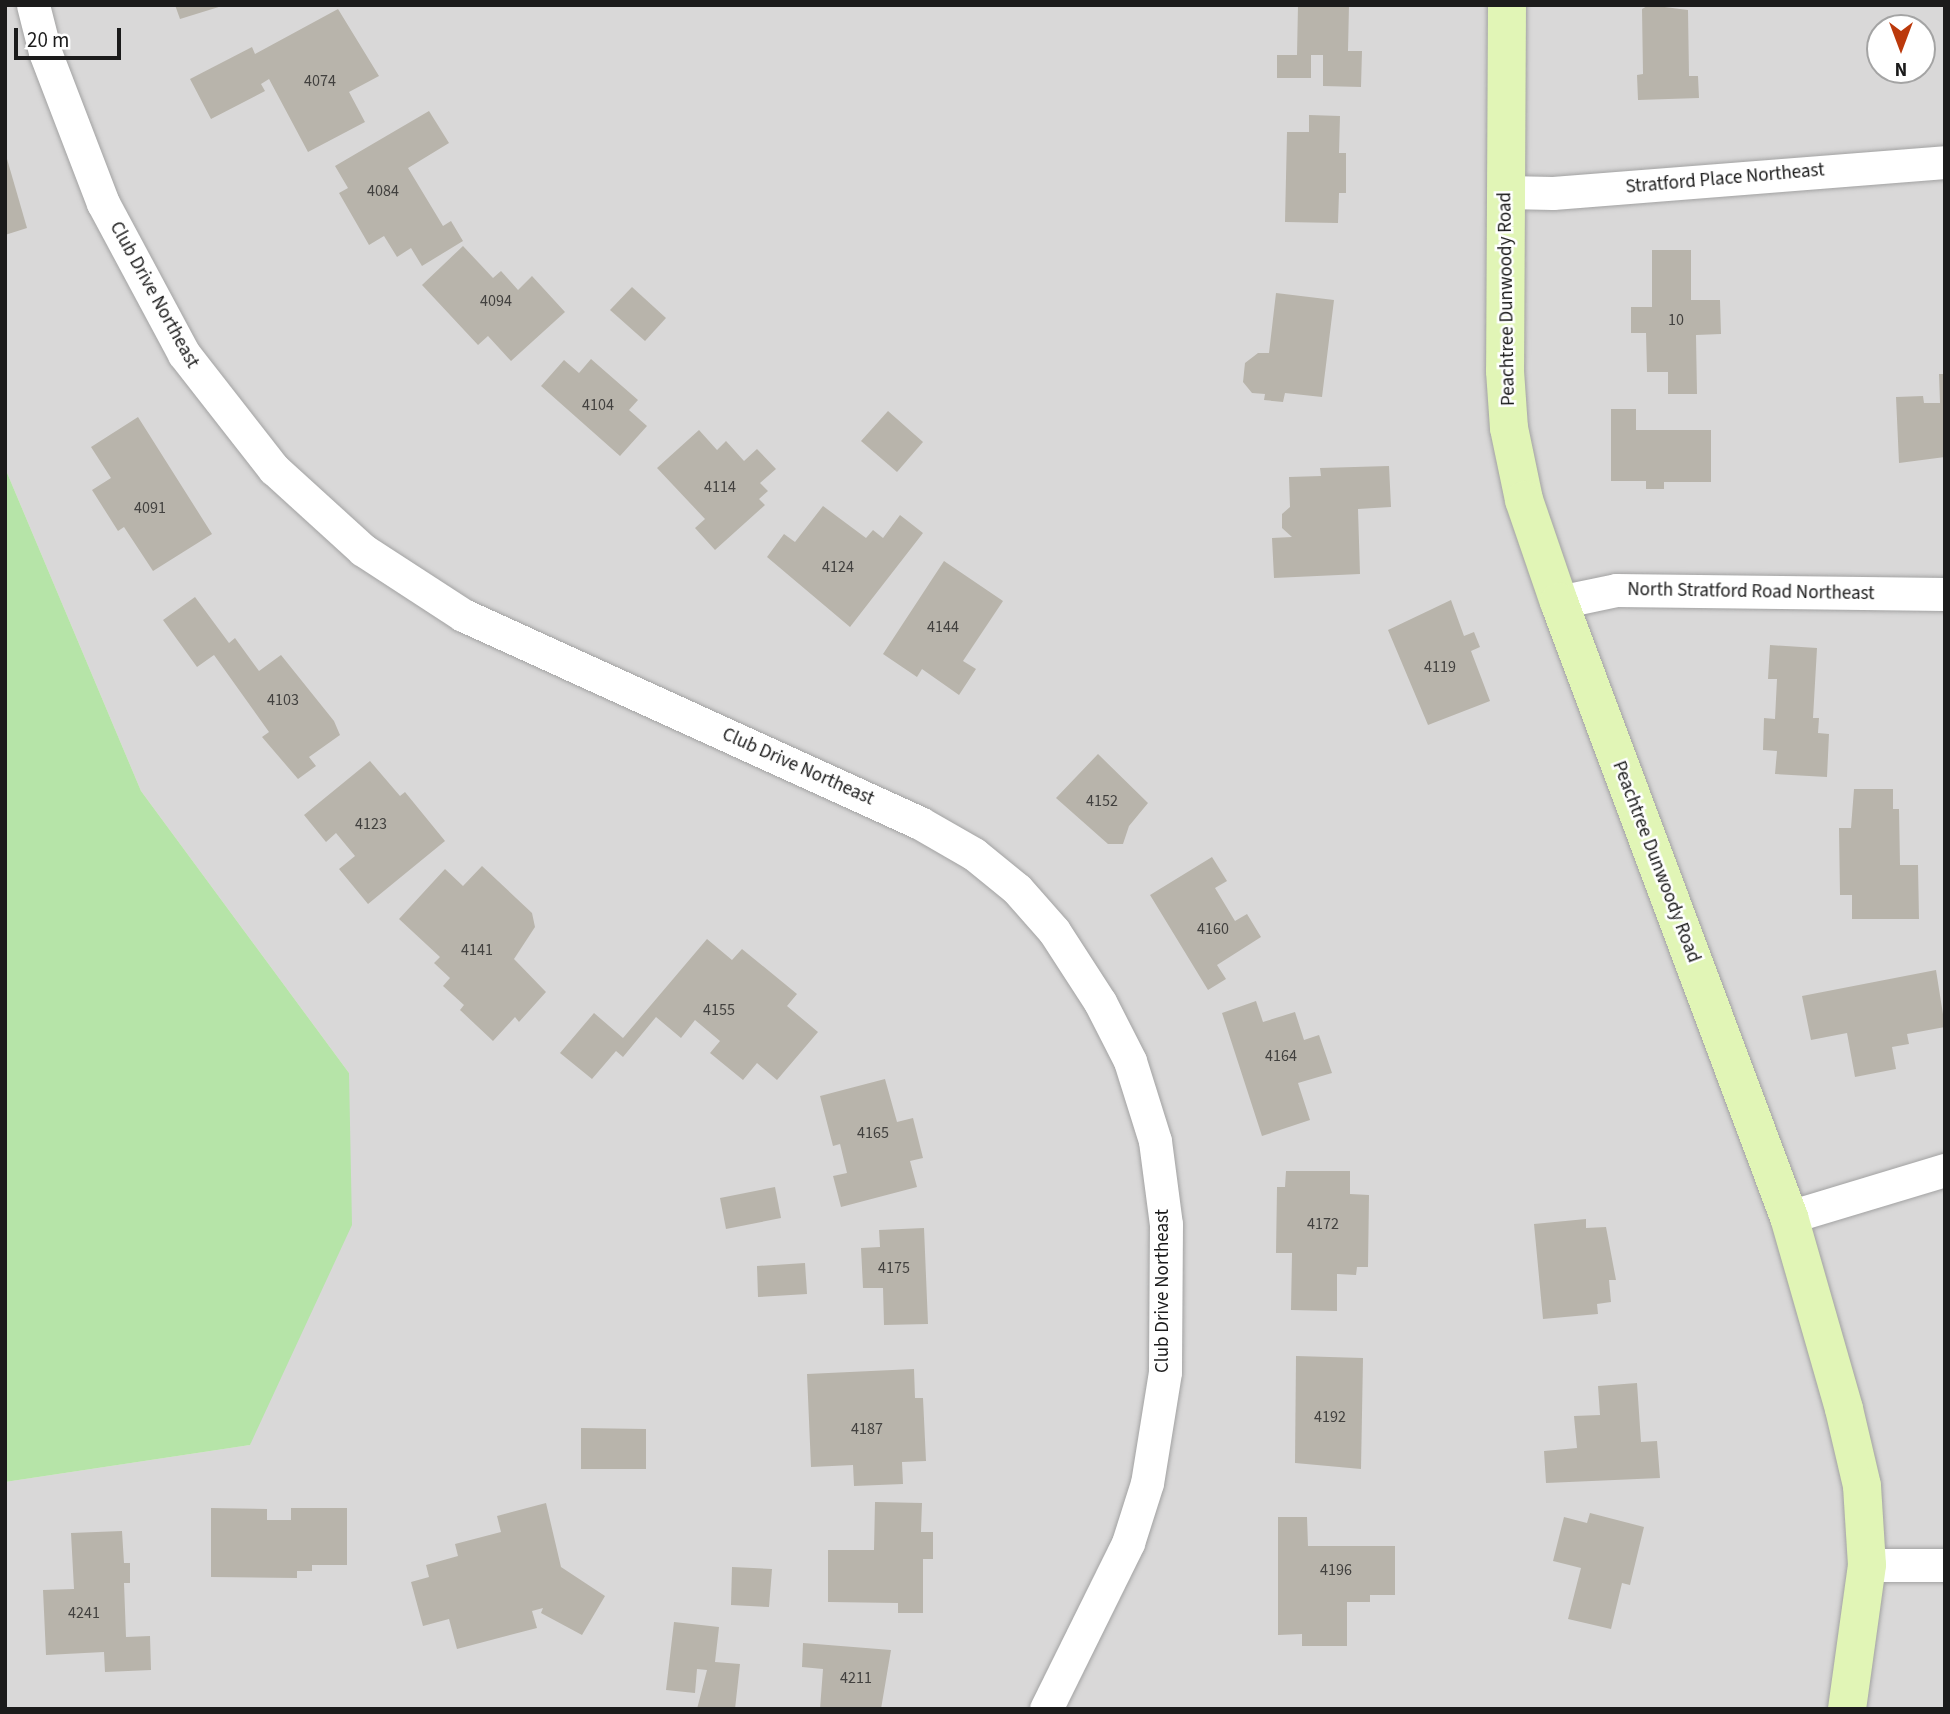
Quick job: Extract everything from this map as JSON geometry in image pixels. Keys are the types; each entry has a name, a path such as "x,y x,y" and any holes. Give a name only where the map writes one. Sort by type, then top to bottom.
{"main road":[{"name":"Peachtree Dunwoody Road","path":"1507,5 1508,428 1524,500 1559,602 1789,1217 1862,1486 1867,1564 1847,1709"}],"street":[{"name":"Club Drive Northeast","path":"33,5 45,52 103,203 184,354 274,469 363,550 463,615 920,823 974,854 1017,889 1054,931 1100,1002 1130,1062 1155,1141 1166,1224 1165,1372 1147,1483 1128,1543 1046,1709"},
{"name":"Stratford Place Northeast","path":"1506,192 1553,193 1945,162"},
{"name":"North Stratford Road Northeast","path":"1559,602 1616,590 1945,594"},
{"path":"1789,1217 1945,1170"},
{"path":"1867,1564 1945,1564"}],"shaded area":[{"path":"5,5 1945,5 1945,1709 5,1709 5,1482 250,1445 349,1073 141,791 5,468"}],"green space":[{"path":"5,468 141,791 349,1073 352,1225 250,1445 5,1482"}],"building":[{"path":"175,5 222,5 222,6 180,19"},
{"path":"1298,5 1349,5 1348,51 1362,51 1361,87 1323,86 1323,55 1311,55 1311,78 1277,78 1277,55 1297,55"},
{"path":"1649,5 1688,10 1689,76 1698,76 1699,98 1638,100 1637,75 1643,74 1642,9"},
{"path":"338,9 379,76 349,92 365,122 308,152 269,79 261,84 265,91 211,119 190,79 252,47 255,54"},
{"path":"429,111 449,143 408,168 443,226 451,221 463,241 422,266 411,248 397,257 384,236 369,245 339,193 348,188 335,166"},
{"path":"1309,115 1340,116 1339,153 1346,153 1346,193 1339,193 1338,223 1285,222 1287,132 1309,132"},
{"path":"5,152 27,228 5,235"},
{"path":"463,246 493,278 501,271 518,290 532,276 565,312 511,361 488,336 478,345 422,285"},
{"path":"1652,250 1691,250 1691,300 1720,300 1721,334 1696,335 1697,394 1668,394 1668,372 1647,372 1646,333 1631,333 1631,307 1652,307"},
{"path":"632,287 666,318 645,341 610,310"},
{"path":"1276,293 1334,300 1322,397 1285,393 1283,402 1264,400 1265,394 1252,393 1243,382 1245,363 1258,353 1269,353"},
{"path":"591,359 638,400 629,410 647,426 620,456 541,386 564,360 579,373"},
{"path":"1939,374 1945,374 1945,457 1899,463 1896,397 1923,396 1924,403 1940,403"},
{"path":"1611,409 1636,409 1636,430 1711,430 1711,482 1664,482 1664,489 1646,489 1646,481 1611,481"},
{"path":"888,411 923,442 897,472 861,441"},
{"path":"138,417 212,534 153,571 124,527 118,531 92,490 111,478 91,447"},
{"path":"699,430 717,450 726,441 744,461 757,449 776,469 760,483 768,491 759,499 765,505 715,550 695,528 705,519 657,468"},
{"path":"1389,466 1391,507 1358,509 1360,574 1274,578 1272,538 1292,537 1282,528 1282,514 1290,507 1289,477 1321,476 1320,468"},
{"path":"823,506 866,538 873,530 883,538 900,515 923,533 850,627 767,557 784,534 795,542"},
{"path":"944,561 1003,601 963,661 976,669 959,695 922,669 917,677 883,654"},
{"path":"195,597 229,643 235,638 259,671 281,655 334,721 340,735 309,757 316,766 298,779 262,737 269,732 214,655 197,667 163,620"},
{"path":"1451,600 1464,636 1474,632 1480,647 1471,651 1490,701 1428,725 1388,630"},
{"path":"1770,645 1817,648 1813,718 1819,718 1818,733 1829,734 1827,777 1775,774 1777,751 1763,750 1764,718 1775,719 1777,679 1768,679"},
{"path":"1098,754 1148,803 1129,826 1123,844 1108,844 1056,798"},
{"path":"370,761 400,796 405,792 445,841 368,904 339,869 355,856 336,833 326,842 304,815"},
{"path":"1854,789 1893,789 1893,809 1899,809 1900,865 1918,865 1919,919 1852,919 1852,895 1840,895 1839,828 1851,828"},
{"path":"1212,857 1227,881 1215,888 1235,921 1247,914 1261,937 1217,965 1226,979 1208,990 1150,895"},
{"path":"482,866 532,913 535,927 514,959 546,992 519,1022 515,1017 493,1041 460,1010 464,1005 443,986 450,978 434,963 440,957 399,919 445,869 463,886"},
{"path":"707,939 732,960 742,949 797,994 787,1006 818,1032 777,1080 757,1063 743,1080 710,1053 720,1041 695,1020 681,1038 656,1017 623,1057 616,1051 592,1079 560,1053 594,1013 623,1038"},
{"path":"1936,970 1945,1027 1907,1034 1909,1044 1892,1047 1896,1069 1855,1077 1847,1033 1811,1040 1802,996"},
{"path":"1256,1001 1263,1022 1295,1012 1304,1040 1319,1035 1332,1073 1298,1083 1310,1120 1262,1136 1222,1013"},
{"path":"885,1079 897,1122 913,1118 923,1158 910,1161 917,1187 841,1207 833,1176 847,1173 840,1144 833,1146 820,1096"},
{"path":"1286,1171 1350,1171 1350,1194 1369,1195 1368,1267 1357,1267 1356,1275 1337,1274 1337,1311 1291,1310 1292,1253 1276,1253 1277,1187 1285,1187"},
{"path":"775,1187 781,1218 726,1229 720,1198"},
{"path":"1586,1219 1586,1228 1606,1227 1616,1280 1609,1280 1611,1302 1597,1304 1598,1314 1543,1319 1534,1224"},
{"path":"924,1228 928,1324 884,1325 883,1288 863,1288 861,1248 880,1247 879,1230"},
{"path":"805,1263 807,1294 758,1297 757,1266"},
{"path":"1296,1356 1363,1358 1361,1469 1295,1463"},
{"path":"914,1369 915,1398 923,1398 926,1461 902,1462 903,1484 854,1486 853,1465 811,1467 807,1374"},
{"path":"1637,1383 1641,1442 1657,1441 1660,1478 1546,1483 1544,1451 1577,1448 1574,1416 1600,1415 1598,1386"},
{"path":"581,1428 646,1429 646,1469 581,1469"},
{"path":"875,1502 922,1503 921,1532 933,1532 933,1559 923,1559 923,1613 898,1613 898,1603 828,1602 828,1550 874,1550"},
{"path":"546,1503 561,1567 605,1596 582,1635 541,1613 543,1608 532,1611 537,1628 457,1649 449,1619 423,1626 411,1582 429,1577 426,1565 458,1556 455,1544 501,1532 497,1516"},
{"path":"211,1508 267,1509 267,1520 291,1520 291,1508 347,1508 347,1565 312,1565 312,1571 297,1571 297,1578 211,1577"},
{"path":"1590,1513 1644,1527 1630,1585 1622,1583 1611,1629 1568,1619 1581,1568 1553,1561 1564,1517 1587,1523"},
{"path":"1278,1517 1307,1517 1308,1546 1395,1546 1395,1595 1370,1595 1370,1602 1347,1602 1347,1646 1302,1646 1302,1634 1278,1635"},
{"path":"122,1531 124,1563 130,1563 130,1583 124,1583 126,1637 150,1636 151,1670 105,1672 104,1652 46,1655 43,1590 74,1589 71,1533"},
{"path":"732,1567 772,1569 769,1607 731,1605"},
{"path":"674,1622 719,1627 715,1662 740,1664 735,1709 697,1709 707,1670 697,1669 695,1693 666,1690"},
{"path":"803,1643 891,1650 881,1709 820,1709 823,1669 802,1667"}]}
